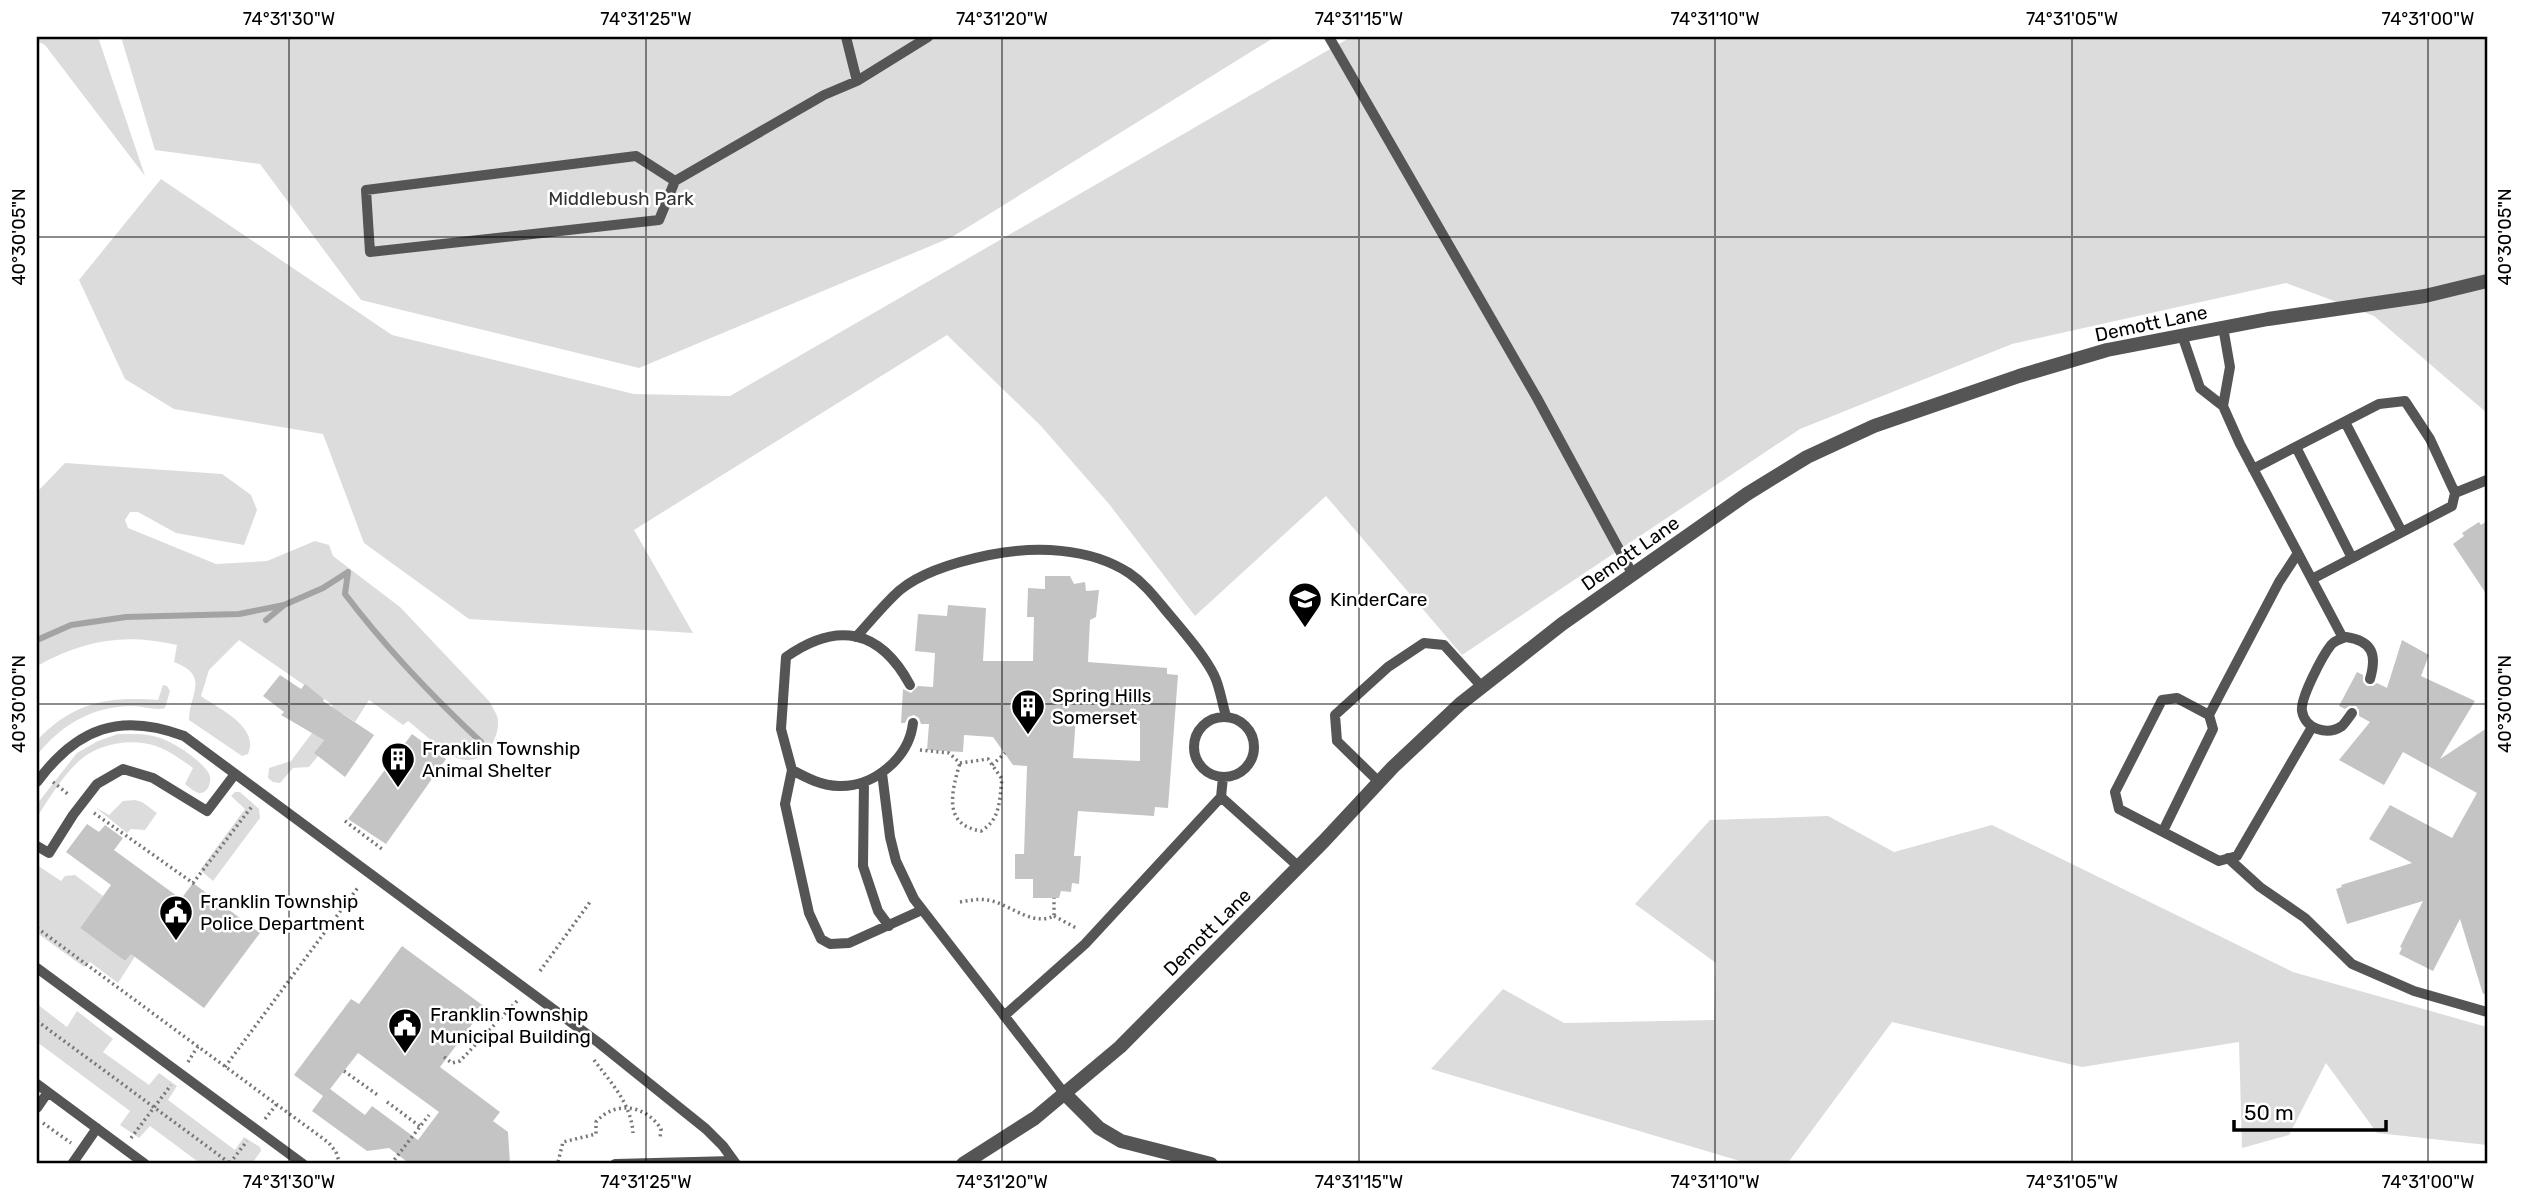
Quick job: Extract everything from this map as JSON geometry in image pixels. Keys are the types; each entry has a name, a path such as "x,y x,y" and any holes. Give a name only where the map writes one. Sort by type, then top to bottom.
{"street":[{"name":"Demott Lane","path":"963,1164 1035,1118 1120,1047 1379,782 1460,704 1562,624 1748,494 1797,463 1874,426 2095,353 2223,327 2426,296 2487,281"},
{"path":"1064,1093 1099,1128 1121,1140 1211,1164"}],"lane":[{"path":"846,37 857,80"},
{"path":"675,181 636,156 366,190 370,252 659,220 675,181 824,95 857,80 928,37"},
{"path":"1329,37 1537,398 1633,575"},
{"path":"2223,327 2230,367 2223,406"},
{"path":"2182,335 2200,388 2223,406 2253,469 2343,638"},
{"path":"2253,469 2379,404 2405,401 2430,439 2455,493 2452,506 2312,579"},
{"path":"2345,422 2402,532"},
{"path":"2295,447 2352,558"},
{"path":"2455,493 2487,480"},
{"path":"856,637 901,589 928,574 970,559 1011,551 1040,549 1075,553 1105,561 1129,573 1149,590 1191,641 1214,676 1226,716"},
{"path":"2162,831 2213,729 2209,715 2279,582 2298,553"},
{"path":"910,685 898,663 879,646 856,637 831,635 806,643 786,657 781,729 792,770 785,804 809,912 821,939 830,944 849,943 922,910"},
{"path":"2352,713 2344,724 2327,731 2312,727 2305,720 2302,711 2304,696 2330,646 2343,638 2355,638 2371,650 2374,660 2370,679"},
{"path":"1379,782 1337,741 1335,715 1388,667 1424,643 1444,645 1482,687"},
{"path":"2209,715 2177,698 2162,700 2115,792 2119,809 2219,861 2237,856 2312,727"},
{"path":"1226,716 1236,719 1251,732 1254,752 1244,769 1236,775 1223,777 1200,766 1193,748 1194,738 1206,722 1226,716"},
{"path":"792,770 815,782 839,786 864,782 882,773 900,755 912,734 913,723"},
{"path":"37,782 52,762 71,744 102,728 124,726 168,730 184,736 599,1043 706,1129 734,1162"},
{"path":"37,846 49,853 97,784 123,769 153,778 207,811 235,774"},
{"path":"882,773 890,837 896,861 914,899 1064,1093"},
{"path":"1004,1016 1093,935 1221,797 1223,777"},
{"path":"864,782 863,866 878,912 889,926"},
{"path":"1221,797 1298,867"},
{"path":"2228,858 2260,887 2305,918 2352,964 2414,991 2487,1012"},
{"path":"37,968 303,1164"},
{"path":"37,1084 145,1164"},
{"path":"37,1108 48,1092"},
{"path":"72,1164 97,1128"},
{"path":"615,1164 734,1162"}],"path":[{"path":"920,750 949,753 960,763"},
{"path":"992,765 1004,753"},
{"path":"988,759 1002,779 998,812 991,825 981,831 968,829 958,822 953,810 955,778 960,763 988,759"},
{"path":"52,781 71,797"},
{"path":"92,812 193,883 254,803"},
{"path":"345,821 382,849"},
{"path":"226,1066 359,886"},
{"path":"1054,898 1054,916"},
{"path":"960,902 975,899 992,901 1035,919 1044,920 1054,916"},
{"path":"540,971 590,902"},
{"path":"1054,916 1093,935"},
{"path":"37,928 329,1143 340,1164"},
{"path":"444,1057 452,1063 460,1062 517,1001 526,1008"},
{"path":"37,1021 231,1164"},
{"path":"124,1148 198,1046"},
{"path":"592,1058 621,1096 632,1121 633,1133"},
{"path":"344,1071 379,1096"},
{"path":"387,1102 421,1127"},
{"path":"553,1164 558,1162 563,1142 596,1135 596,1122 605,1111 622,1107 655,1119 661,1129 660,1138"},
{"path":"391,1164 429,1115"},
{"path":"44,1123 73,1144"}],"green space":[{"path":"37,37 98,37 145,176 45,45 37,41"},
{"name":"Middlebush Park","path":"121,37 1275,37 952,237 639,368 361,300 260,164 155,150"},
{"path":"1351,37 2487,37 2487,413 2374,316 2286,283 2012,344 1800,429 1462,655 1326,496 1195,616 1109,504 1041,426 947,335 634,530 693,633 469,619 364,543 323,434 174,409 125,379 79,280 161,179 392,335 634,394 730,396"},
{"path":"65,463 222,474 251,495 257,510 244,545 176,533 138,512 130,512 125,520 128,528 216,564 267,561 315,541 329,545 333,556 400,607 489,701 498,721 492,745 473,759 457,758 408,721 403,725 369,700 355,722 343,714 315,752 318,756 309,767 293,768 280,783 273,782 268,778 269,768 291,761 333,705 239,640 209,670 201,696 243,727 250,744 248,754 242,756 189,720 195,680 185,667 174,662 177,645 158,641 105,641 71,650 37,666 37,489"},
{"path":"163,685 170,691 165,708 132,706 104,709 67,726 37,755 37,740 64,717 92,704 107,701 158,700"},
{"path":"118,734 152,736 178,747 208,772 208,788 199,793 185,784 193,768 166,750 126,742 96,750 79,761 62,780 37,817 37,804 77,753"},
{"path":"240,792 259,809 260,818 213,881 200,870 245,809 231,796"},
{"path":"135,800 157,813 145,830 131,829 127,833 95,807 109,815 123,801"},
{"path":"1828,816 1894,852 1992,825 2293,972 2487,1027 2487,1145 2377,1133 2326,1063 2289,1135 2242,1148 2239,1042 2082,1067 1892,1022 1787,1164 1750,1164 1431,1069 1503,989 1564,1023 1714,1020 1716,963 1635,904 1710,820"},
{"path":"37,865 61,881 65,876 75,875 103,896 80,928 125,961 132,952 136,955 118,983 90,962 84,967 37,933"},
{"path":"37,1004 67,1027 77,1011 113,1039 103,1052 149,1085 159,1073 177,1086 168,1100 235,1150 244,1137 260,1147 261,1151 253,1162 255,1164 201,1164 150,1126 139,1138 120,1125 130,1111 37,1042"}],"building":[{"path":"2487,521 2487,595 2453,544 2464,536 2462,533 2479,522 2481,525"},
{"name":"Spring Hills Somerset","path":"1045,576 1070,576 1074,584 1085,582 1086,591 1099,590 1096,617 1090,620 1088,662 1167,668 1167,674 1178,675 1168,808 1155,807 1154,816 1078,811 1074,856 1081,856 1079,884 1072,883 1071,892 1061,891 1059,898 1033,898 1033,879 1015,879 1015,854 1024,854 1027,766 1013,765 993,737 964,735 963,752 927,750 929,724 921,724 919,718 914,715 901,723 903,689 911,693 918,686 933,687 935,653 915,651 918,614 947,616 948,605 986,608 983,661 1033,661 1034,617 1027,617 1028,588 1045,589","holes":["1076,717 1140,721 1140,761 1073,758"]},
{"path":"2402,640 2429,655 2421,676 2475,701 2440,759 2487,728 2487,993 2483,994 2460,919 2433,971 2399,954 2423,901 2347,924 2336,889 2342,887 2341,885 2412,863 2369,839 2390,805 2452,838 2477,793 2403,752 2384,785 2339,760 2370,722 2359,716 2356,706 2345,709 2339,706 2357,672 2363,675 2363,682 2367,686 2377,683 2387,688"},
{"path":"280,675 301,689 305,684 324,699 323,701 374,735 345,777 314,753 324,740 281,715 284,712 263,696"},
{"name":"Franklin Township Animal Shelter","path":"412,734 446,759 386,844 348,819"},
{"name":"Franklin Township Police Department","path":"87,824 99,832 105,825 123,838 114,850 181,899 193,883 260,933 204,1008 131,954 125,961 80,928 111,885 66,852"},
{"name":"Franklin Township Municipal Building","path":"402,946 485,1007 440,1067 500,1112 493,1121 508,1132 510,1164 410,1164 389,1148 367,1151 312,1111 323,1096 294,1075 351,999 359,1004","holes":["358,1053 439,1112 418,1140 372,1106 365,1115 330,1089"]}],"waterway":[{"path":"348,572 345,594 360,614 410,671 481,742"},
{"path":"37,640 71,625 126,617 239,614 284,605 323,588 348,572"},
{"path":"266,620 283,606"}],"place":[{"name":"KinderCare","path":"1305,629"},
{"name":"Spring Hills Somerset","path":"1028,736"},
{"name":"Franklin Township Animal Shelter","path":"398,789"},
{"name":"Franklin Township Police Department","path":"176,942"},
{"name":"Franklin Township Municipal Building","path":"405,1055"}]}
